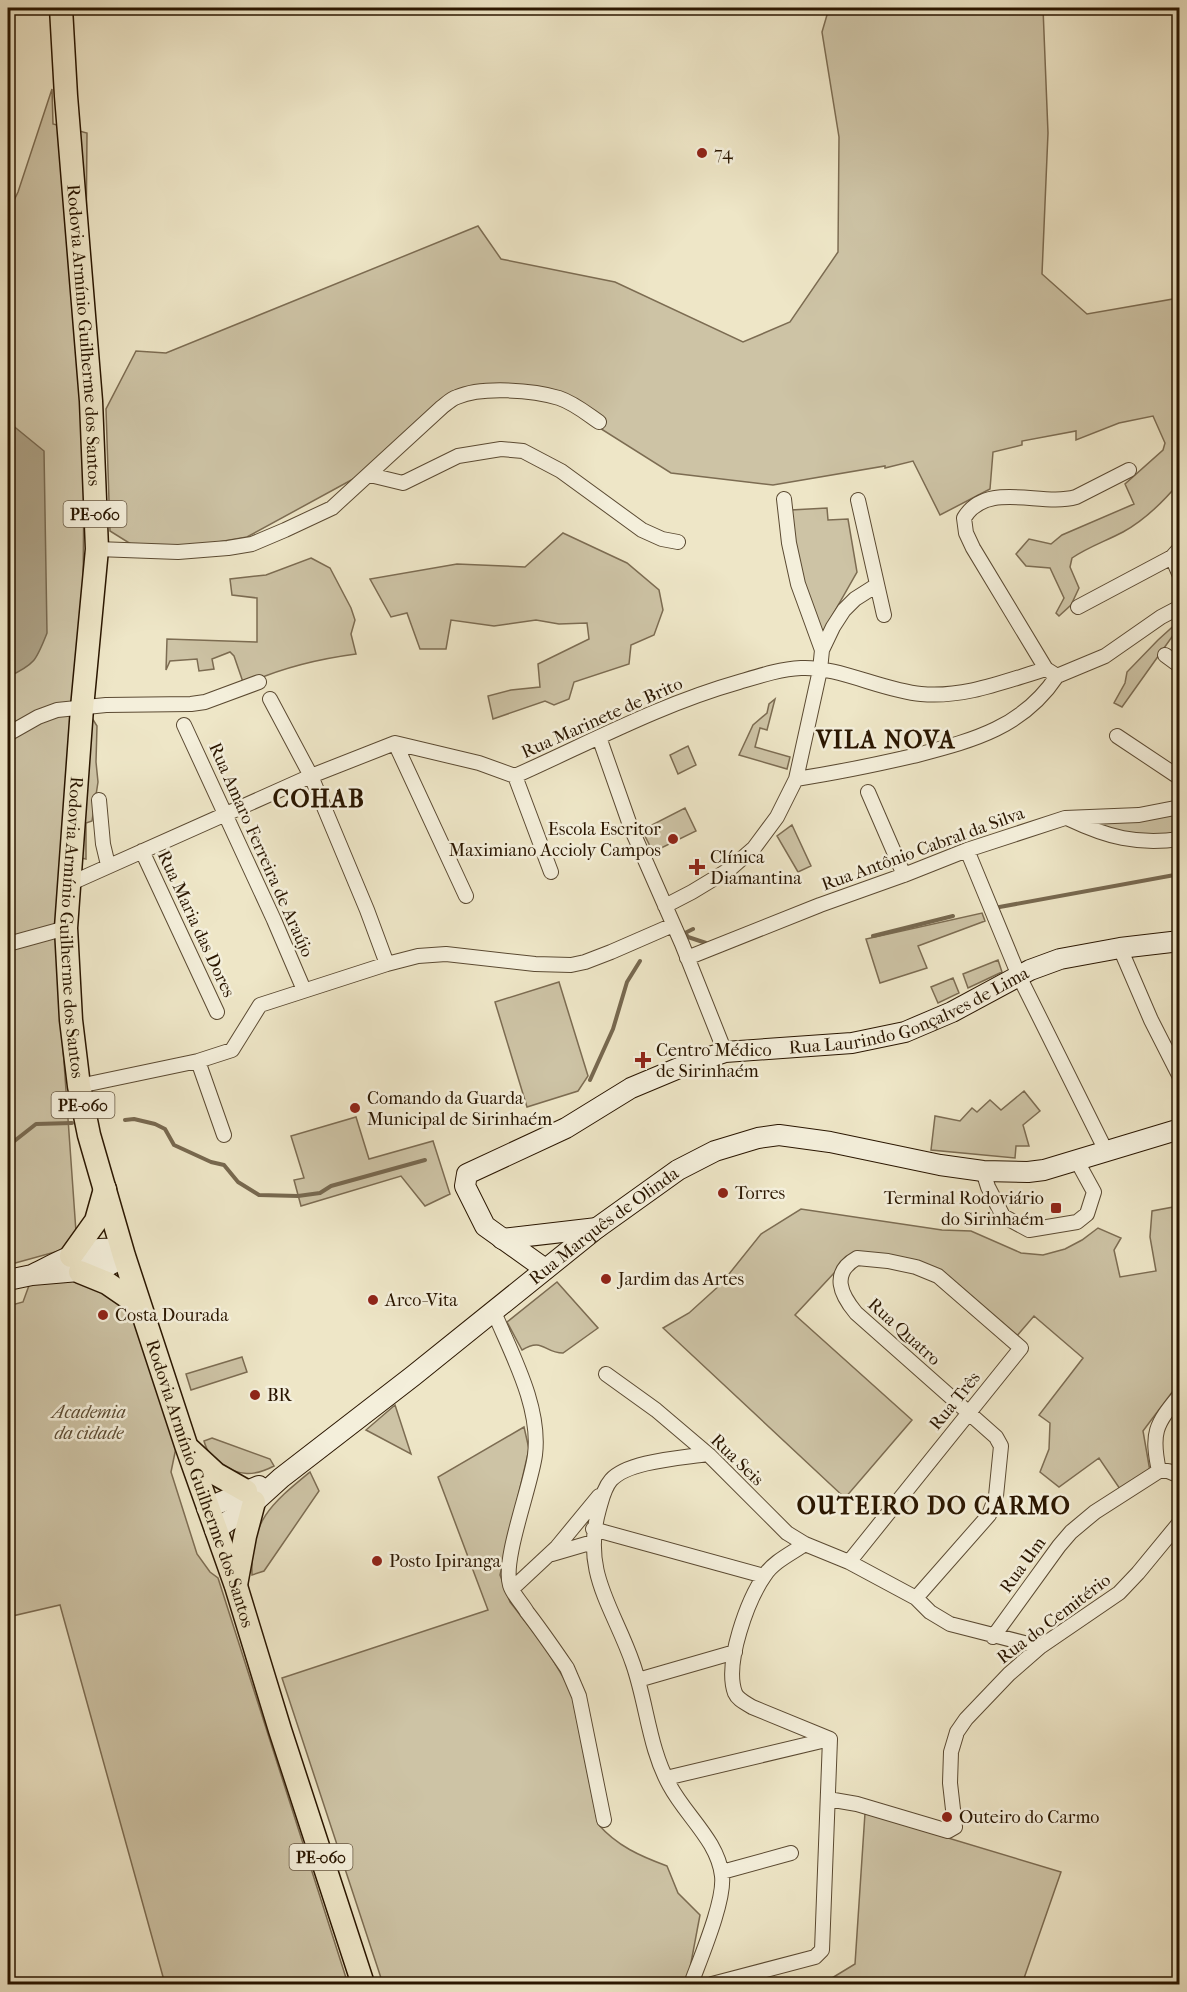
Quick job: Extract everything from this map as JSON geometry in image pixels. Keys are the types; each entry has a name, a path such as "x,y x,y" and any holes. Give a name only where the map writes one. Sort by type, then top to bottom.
{"main road":[{"name":"Rodovia Armínio Guilherme dos Santos","path":"61,8 91,401 97,549 82,708 66,928 71,1020 79,1086 89,1136 122,1251 207,1508 236,1586 279,1730 363,1984"},
{"name":"Rua Laurindo Gonçalves de Lima","path":"545,1269 501,1239 480,1220 465,1186 467,1174 566,1128 631,1088 686,1065 725,1052 852,1043 905,1032 952,1012 1019,976 1060,959 1120,948 1179,941"},
{"name":"Rua Marquês de Olinda","path":"250,1497 281,1478 494,1312 597,1228 678,1170 715,1151 758,1138 779,1136 830,1142 940,1165 983,1171 1028,1172 1077,1161 1179,1130"},
{"path":"76,1264 96,1221 105,1188"},
{"path":"501,1239 597,1228"},
{"path":"8,1280 76,1264 97,1248 122,1251"},
{"path":"76,1264 140,1305"},
{"path":"186,1445 216,1474 250,1497"},
{"path":"207,1508 250,1497"},
{"path":"215,1530 250,1497"},
{"path":"236,1586 250,1497"}],"street":[{"path":"97,549 178,552 252,544 332,508 442,407 458,396 478,392 531,393 558,398 575,405 599,422"},
{"path":"370,475 403,483 458,456 501,449 522,451 561,471 642,530 662,539 678,542"},
{"path":"796,779 862,768 961,743 990,733 1033,705 1048,689 1051,673 973,548 966,533 964,518 969,511 987,499 1004,497 1048,501 1067,500 1129,470"},
{"path":"784,499 789,543 798,584 822,650"},
{"path":"858,500 884,615"},
{"path":"1078,607 1176,553 1179,576"},
{"path":"665,906 730,869 754,848 780,812 796,779 820,670 822,650 844,610 855,599 877,585"},
{"name":"Rua Marinete de Brito","path":"395,743 479,763 515,776 673,704 728,685 784,670 801,668 820,670 910,693 952,694 1051,673 1106,656 1179,607"},
{"path":"1165,655 1179,666"},
{"path":"8,734 38,717 57,710 106,705 198,703 259,682"},
{"path":"270,699 311,776 387,964"},
{"name":"Rua Amaro Ferreira de Araújo","path":"184,725 226,813 304,990"},
{"path":"1117,736 1179,778"},
{"path":"599,737 631,828 725,1052"},
{"path":"69,884 311,776 395,743 466,896"},
{"path":"515,776 551,872"},
{"path":"868,792 904,875"},
{"path":"99,800 103,844 108,865"},
{"name":"Rua Antônio Cabral da Silva","path":"687,958 967,850 1065,818 1139,815 1179,807"},
{"path":"1065,818 1096,832 1123,839 1166,841 1179,839"},
{"path":"967,850 1019,976 1107,1151"},
{"name":"Rua Maria das Dores","path":"142,851 217,1012"},
{"path":"8,944 66,928"},
{"path":"79,1086 198,1061 232,1050 260,1005 387,964 430,954 535,964 571,964 585,962 611,952 677,934"},
{"path":"1120,948 1173,1050 1179,1077"},
{"path":"198,1061 224,1135"},
{"path":"983,1171 988,1187 1003,1216 1024,1228 1034,1230 1077,1222 1086,1214 1094,1192 1077,1161"},
{"name":"Rua Três","path":"845,1299 840,1288 842,1277 847,1266 857,1258 916,1266 938,1276 1021,1348 849,1562"},
{"name":"Rua Quatro","path":"845,1299 856,1313 996,1437 1001,1446 996,1496 985,1521 916,1598"},
{"path":"494,1312 523,1382 533,1413 536,1433 535,1454 509,1563 509,1578 512,1589 574,1680 604,1820"},
{"name":"Rua Seis","path":"606,1374 656,1410 707,1454 787,1533 805,1544 849,1562 916,1598"},
{"path":"1179,1395 1155,1429 1159,1471 1168,1471 1179,1476"},
{"path":"512,1589 584,1516 612,1478 630,1468 707,1454"},
{"name":"Rua Um","path":"993,1637 1059,1546 1077,1526 1159,1471"},
{"path":"608,1485 593,1536 601,1589 633,1664 656,1750 666,1778 711,1846 722,1872 720,1898 691,1984"},
{"name":"Rua do Cemitério","path":"828,1799 857,1804 948,1831 954,1829 950,1783 951,1752 957,1732 966,1719 1002,1681 1040,1647 1119,1593 1179,1522"},
{"path":"549,1554 593,1536 764,1576"},
{"path":"805,1544 784,1558 764,1576 750,1604 736,1641 733,1675 735,1693 741,1700 830,1739"},
{"path":"916,1598 930,1612 950,1624 993,1637 1040,1647"},
{"path":"638,1680 735,1652"},
{"path":"666,1778 830,1739"},
{"path":"712,1984 815,1957 820,1953 823,1946 830,1739"},
{"path":"722,1872 791,1853"}],"green space":[{"path":"829,8 1043,8 1048,133 1042,274 1087,314 1179,298 1179,483 1139,522 1072,558 1070,567 1079,588 1071,605 1059,616 1056,613 1064,598 1050,568 1026,566 1016,554 1029,539 1051,544 1062,535 1134,504 1125,484 1163,450 1165,443 1153,416 1119,423 1076,440 1076,431 1022,441 1022,445 993,452 990,489 940,515 913,461 885,468 885,466 773,485 671,473 557,401 477,390 366,472 247,537 195,546 134,546 110,531 106,409 136,351 166,353 478,226 501,259 615,282 743,342 790,322 838,252 839,137 822,32"},
{"path":"52,89 53,124 87,133 82,708 63,1048 77,1246 8,1265 8,213 18,192"},
{"path":"827,508 828,520 848,519 857,572 820,637 793,553 791,510"},
{"path":"563,533 627,563 659,590 663,610 654,635 631,645 629,664 574,682 569,699 554,705 545,701 493,719 488,696 511,690 540,687 538,664 589,639 587,623 559,624 536,620 494,626 451,620 446,649 420,649 407,613 391,617 370,579 457,564 525,567"},
{"path":"311,558 330,568 351,608 355,620 351,634 356,654 299,665 244,685 234,656 230,652 212,659 214,669 199,671 197,659 170,661 166,670 167,639 257,642 257,598 232,595 230,579 266,575"},
{"path":"1179,621 1179,627 1122,707 1114,703 1125,683 1127,672"},
{"path":"775,699 767,730 760,728 755,747 790,757 787,769 739,755 753,725 767,713 769,704"},
{"path":"92,718 97,726 98,782 92,821 86,823 86,859 81,858"},
{"path":"688,746 696,765 678,774 670,755"},
{"path":"685,808 696,831 653,852 642,830"},
{"path":"1179,811 1179,834 1123,832 1089,822"},
{"path":"792,825 811,866 798,872 777,836"},
{"path":"982,913 985,921 918,946 927,968 880,983 866,939"},
{"path":"998,960 1002,972 968,988 963,974"},
{"path":"953,978 959,993 938,1003 931,987"},
{"path":"559,982 588,1076 578,1091 527,1107 495,1002"},
{"path":"1024,1091 1040,1111 1023,1125 1029,1146 1016,1146 1015,1158 931,1150 935,1116 960,1121 972,1108 977,1112 990,1100 1001,1110"},
{"path":"356,1117 369,1159 433,1141 450,1194 425,1206 401,1176 301,1206 294,1180 304,1178 291,1136"},
{"path":"1179,1206 1179,1383 1143,1431 1150,1471 1120,1489 1099,1458 1059,1487 1040,1472 1049,1449 1050,1423 1039,1415 1083,1358 1034,1316 1016,1337 942,1273 849,1257 795,1315 912,1420 845,1498 663,1328 689,1313 721,1284 761,1234 801,1209 942,1230 971,1231 1021,1253 1043,1255 1065,1249 1098,1228 1121,1238 1114,1250 1120,1277 1156,1271 1150,1237 1152,1211"},
{"name":"Academia da cidade","path":"77,1278 115,1293 135,1317 179,1433 171,1472 197,1554 210,1572 218,1578 348,1984 165,1984 60,1605 8,1617 8,1306 23,1302 31,1280"},
{"path":"557,1282 598,1328 563,1353 539,1345 529,1346 522,1350 507,1322"},
{"path":"242,1357 247,1372 191,1390 186,1374"},
{"path":"395,1405 396,1408 411,1454 366,1430"},
{"path":"524,1427 529,1449 500,1575 510,1602 545,1647 571,1690 598,1824 630,1850 667,1866 678,1893 700,1915 687,1984 383,1984 282,1678 488,1610 438,1477"},
{"path":"212,1438 270,1459 274,1466 247,1474 227,1468 208,1451 204,1441"},
{"path":"310,1472 319,1491 264,1571 252,1575 252,1556 259,1527 274,1504"},
{"path":"865,1813 1061,1872 1022,1984 822,1984 855,1964"}],"shaded area":[{"path":"11,424 44,451 47,633 34,661 8,677 8,425"}],"waterway":[{"path":"994,908 1180,874"},
{"path":"873,936 953,916"},
{"path":"693,929 685,933 688,937 706,943"},
{"path":"590,1080 613,1029 627,982 640,961"},
{"path":"125,1120 134,1119 165,1129 174,1145 211,1162 224,1165 238,1182 259,1195 298,1196 320,1193 331,1186 425,1160"},
{"path":"8,1146 36,1124 72,1123"}],"place":[{"name":"74","path":"702,153"},
{"name":"Escola Escritor Maximiano Accioly Campos","path":"673,839"},
{"name":"Clínica Diamantina","path":"697,867"},
{"name":"Centro Médico de Sirinhaém","path":"643,1060"},
{"name":"Comando da Guarda Municipal de Sirinhaém","path":"355,1108"},
{"name":"Torres","path":"723,1193"},
{"name":"Terminal Rodoviário do Sirinhaém","path":"1056,1208"},
{"name":"Jardim das Artes","path":"606,1279"},
{"name":"Arco-Vita","path":"373,1300"},
{"name":"Costa Dourada","path":"103,1315"},
{"name":"BR","path":"255,1395"},
{"name":"Posto Ipiranga","path":"377,1561"},
{"name":"Outeiro do Carmo","path":"947,1817"}],"district":[{"name":"VILA NOVA","path":"886,740"},
{"name":"COHAB","path":"319,799"},
{"name":"OUTEIRO DO CARMO","path":"934,1506"}]}
